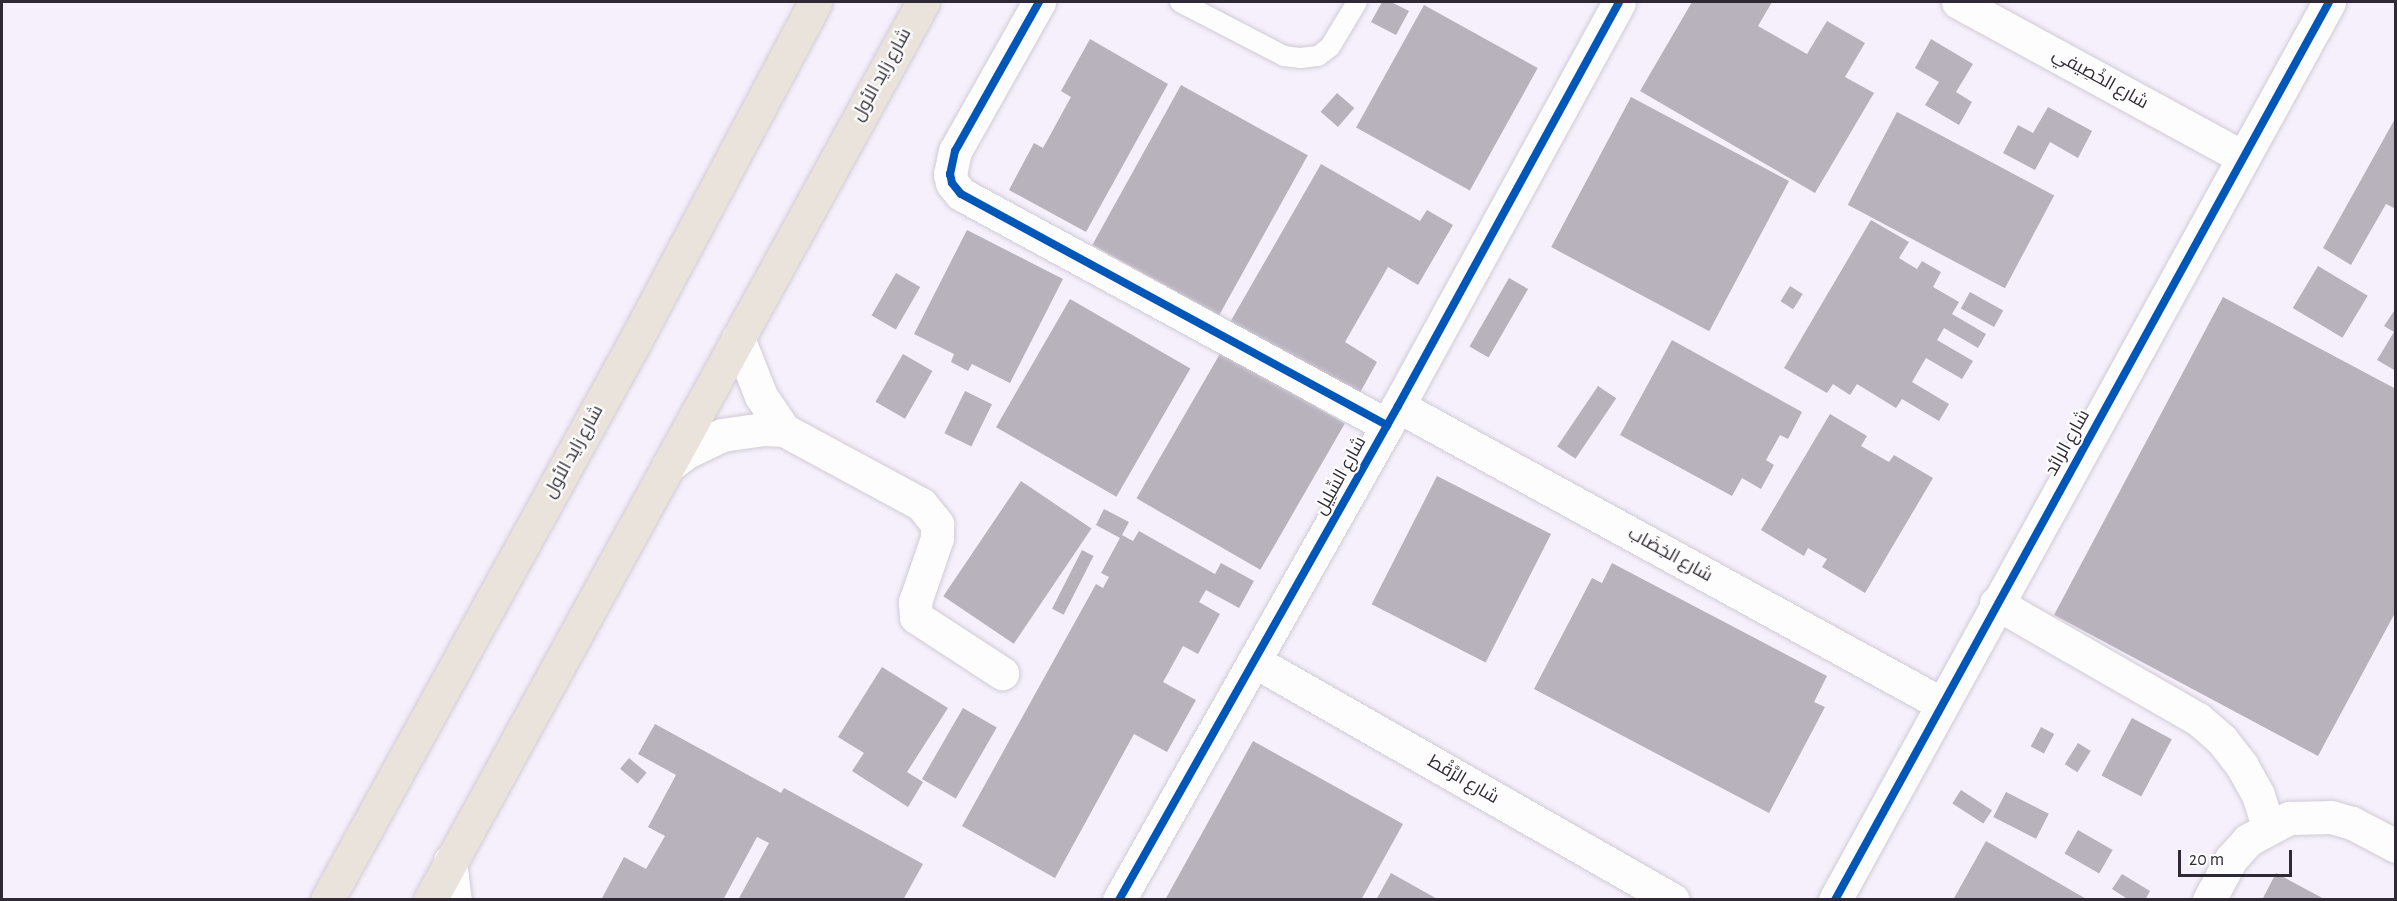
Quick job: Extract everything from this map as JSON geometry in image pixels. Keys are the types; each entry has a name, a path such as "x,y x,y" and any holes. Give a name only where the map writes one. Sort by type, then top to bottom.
{"main road":[{"name":"شارع زايد الأول","path":"430,900 922,2"},
{"name":"شارع زايد الأول","path":"327,900 633,345 810,5"}],"street":[{"name":"شارع الخِضَاب","path":"1039,2 955,151 950,174 952,183 961,194 1393,416 1942,704"},
{"name":"شارع السِّلِيل","path":"1119,900 1393,416 1619,2"},
{"name":"شارع الخْصِيفي","path":"1958,2 2242,157"},
{"name":"شارع الرائد","path":"1835,900 1996,603 2329,2"},
{"path":"738,338 761,396 784,430 932,514 937,538 915,602 916,617 1002,673"},
{"name":"شارع زايد الأول","path":"668,466 685,453 722,435 764,429 784,430"},
{"path":"1996,603 2198,719 2222,740 2242,766 2258,795 2268,826"},
{"name":"شارع الرَّقْط","path":"1254,662 1673,900"},
{"path":"2209,900 2231,859 2268,826 2289,818 2331,817 2352,823 2396,846"},
{"path":"450,861 455,900"}],"lane":[{"path":"1180,2 1284,56 1301,58 1318,56 1330,47 1357,2"}],"building":[{"path":"1382,2 1391,2 1409,11 1396,35 1371,22"},
{"path":"1692,2 1772,2 1758,26 1807,54 1827,21 1865,43 1845,77 1874,93 1815,193 1640,91"},
{"path":"1424,5 1538,68 1470,190 1356,127"},
{"path":"1090,39 1168,84 1086,232 1009,190 1034,143 1043,148 1071,97 1061,91"},
{"path":"1931,39 1973,64 1956,92 1972,102 1959,125 1925,105 1939,82 1915,68"},
{"path":"1181,85 1308,155 1219,315 1092,245"},
{"path":"1337,93 1354,108 1338,127 1321,112"},
{"path":"1631,97 1789,181 1709,331 1551,247"},
{"path":"2048,107 2092,131 2078,158 2050,142 2035,170 2003,153 2018,125 2033,133"},
{"path":"1897,112 2054,196 2005,288 1848,205"},
{"path":"2396,117 2396,209 2386,204 2351,265 2323,248"},
{"path":"1321,164 1420,221 1427,210 1453,225 1418,285 1388,267 1345,342 1377,362 1357,398 1229,324"},
{"path":"1871,220 1909,242 1899,258 1917,269 1922,261 1941,272 1933,287 1959,302 1952,314 1986,334 1978,348 1944,328 1937,340 1973,361 1962,379 1926,358 1912,382 1949,404 1939,421 1902,399 1896,408 1857,384 1850,395 1833,384 1827,393 1784,368"},
{"path":"967,230 1063,279 1010,383 972,364 968,371 951,362 954,354 914,334"},
{"path":"2318,266 2368,296 2342,338 2293,308"},
{"path":"896,273 920,287 896,329 872,315"},
{"path":"1509,278 1528,289 1489,357 1470,346"},
{"path":"1790,286 1803,294 1793,309 1780,301"},
{"path":"1970,292 2003,310 1994,327 1961,309"},
{"path":"2223,297 2396,389 2396,611 2318,756 2054,615"},
{"path":"1070,299 1190,368 1116,497 996,427"},
{"path":"2396,308 2396,371 2377,360 2394,332 2384,326"},
{"path":"1672,340 1802,412 1788,439 1780,435 1766,460 1774,465 1761,489 1742,478 1732,496 1620,435"},
{"path":"1221,352 1345,424 1260,570 1136,498"},
{"path":"903,354 932,371 905,419 876,402"},
{"path":"1598,386 1616,398 1575,459 1557,447"},
{"path":"965,391 992,404 971,446 944,433"},
{"path":"1830,414 1867,436 1861,446 1889,462 1894,455 1933,478 1865,593 1822,567 1827,559 1808,548 1804,556 1761,530"},
{"path":"1437,476 1551,534 1486,662 1372,604"},
{"path":"1021,481 1091,529 1014,644 943,596"},
{"path":"1104,509 1129,522 1122,535 1133,541 1139,531 1215,574 1221,563 1254,581 1239,608 1206,590 1199,602 1220,614 1198,654 1183,646 1163,682 1196,700 1167,752 1134,734 1055,878 962,826 1096,584 1103,588 1109,577 1101,573 1120,538 1096,525"},
{"path":"1082,550 1094,556 1064,615 1052,609"},
{"path":"1612,563 1827,676 1814,702 1825,707 1769,813 1534,689 1592,578 1602,583"},
{"path":"882,667 948,708 907,772 923,782 908,807 852,771 864,753 838,737"},
{"path":"963,708 997,728 956,799 922,779"},
{"path":"2132,718 2172,739 2141,797 2101,775"},
{"path":"655,724 781,793 784,788 923,864 903,900 738,900 769,843 757,837 723,900 601,900 624,857 646,869 665,836 648,827 676,775 638,754"},
{"path":"2041,727 2054,734 2044,753 2031,746"},
{"path":"1253,741 1403,824 1361,900 1165,900"},
{"path":"2078,743 2091,751 2077,772 2065,764"},
{"path":"629,758 647,773 638,784 620,769"},
{"path":"1961,790 1992,810 1983,824 1952,803"},
{"path":"2006,792 2049,814 2036,839 1993,817"},
{"path":"2078,830 2113,850 2099,873 2064,853"},
{"path":"1986,841 2088,900 1953,900"},
{"path":"1391,873 1439,900 1376,900"},
{"path":"2276,873 2326,900 2262,900"},
{"path":"2122,874 2150,891 2145,900 2129,900 2112,889"}],"cycle path":[{"path":"1039,2 955,151 950,174 952,183 961,194 1387,425"},
{"path":"1119,900 1398,406 1619,2"},
{"path":"1835,900 2329,2"}]}
